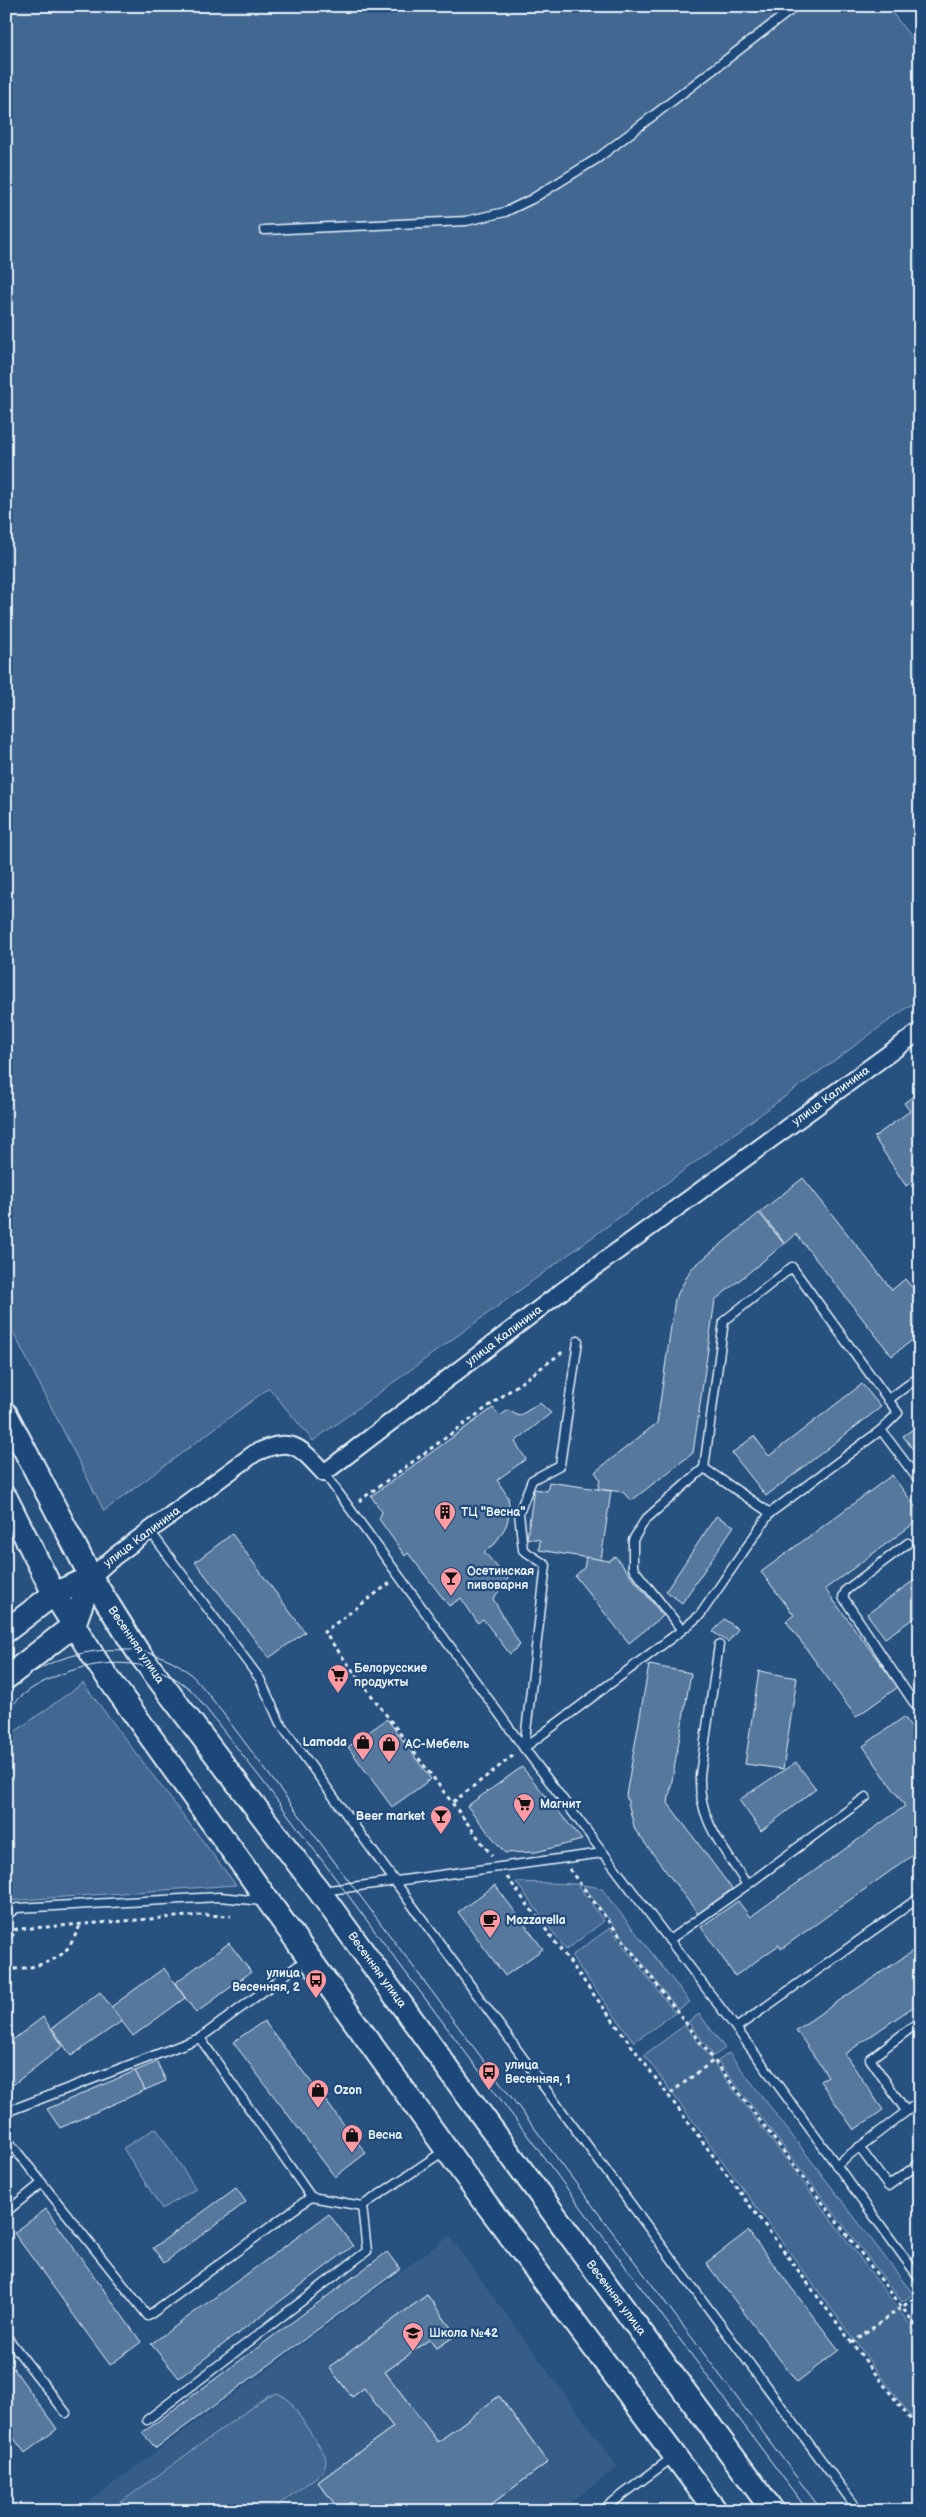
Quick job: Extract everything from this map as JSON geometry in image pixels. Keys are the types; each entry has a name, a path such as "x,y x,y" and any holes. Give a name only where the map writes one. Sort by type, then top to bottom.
{"street":[{"name":"улица Калинина","path":"6,1631 54,1594 91,1577 255,1453 276,1443 301,1448 324,1473 561,1292 920,1031"},
{"name":"Весенняя улица","path":"6,1414 91,1577 138,1652 320,1891 504,2146 773,2511"},
{"path":"6,1498 54,1594 99,1664 464,2174 716,2511"},
{"path":"6,1678 74,1625 91,1577"}],"lane":[{"path":"264,230 466,221 505,212 532,199 598,158 796,6"},
{"path":"524,1748 682,1630 700,1615 770,1513 881,1430 898,1413 792,1267 724,1321 704,1468 645,1520 633,1540 633,1568 682,1630"},
{"path":"524,1748 546,1565 523,1550 519,1513 532,1480 560,1465 578,1341"},
{"path":"888,1400 920,1376"},
{"path":"881,1430 920,1482"},
{"path":"704,1468 770,1513"},
{"path":"324,1473 524,1748 736,2028 920,2279"},
{"path":"150,1531 260,1678 280,1723 558,2106 859,2511"},
{"path":"908,1543 846,1590 843,1597 920,1712"},
{"path":"719,1645 700,1775 699,1795 702,1809 710,1826 747,1885"},
{"path":"669,1940 747,1885 866,1796"},
{"path":"320,1891 396,1883 603,1853"},
{"path":"6,1915 17,1908 219,1897 268,1902"},
{"path":"736,2028 920,1897"},
{"path":"6,2112 200,2038 308,1958"},
{"path":"906,2111 870,2059 920,2021"},
{"path":"200,2038 311,2197 362,2206 447,2149"},
{"path":"836,2165 920,2101"},
{"path":"6,2138 148,2316 311,2197"},
{"path":"859,2147 888,2186 920,2163"},
{"path":"6,2212 42,2183"},
{"path":"147,2420 367,2251 362,2206"},
{"path":"6,2336 66,2413"},
{"path":"601,2511 675,2456"}],"path":[{"path":"357,1502 578,1341"},
{"path":"398,1577 324,1632 920,2432"},
{"path":"452,1802 524,1748"},
{"path":"561,1859 920,2331"},
{"path":"6,1930 202,1915 231,1916"},
{"path":"6,1969 38,1965 55,1959 67,1950 80,1925"},
{"path":"6,1943 17,1929"},
{"path":"668,2094 714,2060"},
{"path":"852,2343 920,2294"}],"shaded area":[{"path":"6,6 887,6 920,49 920,998 313,1441 269,1388 104,1511 6,1318"},
{"path":"83,1683 236,1885 6,1901 6,1738"},
{"path":"516,1882 577,1884 604,1921 566,1950"},
{"path":"583,1885 601,1888 690,2002 678,2010"},
{"path":"610,1928 675,2013 634,2042 571,1956"},
{"path":"699,2014 725,2048 714,2056 688,2022"},
{"path":"685,2025 920,2338 920,2429 644,2055"},
{"path":"729,2053 913,2294 902,2302 718,2061"},
{"path":"156,2128 196,2189 162,2209 123,2148"},
{"name":"Школа №42","path":"449,2236 618,2467 559,2511 76,2511"},
{"path":"278,2393 289,2400 325,2455 326,2463 320,2474 270,2511 109,2511 267,2396"}],"building":[{"path":"920,1091 920,1176 906,1186 874,1137 910,1111 904,1103"},
{"path":"803,1178 892,1290 905,1279 920,1297 920,1334 892,1356 796,1234 785,1244 760,1212"},
{"path":"920,1178 920,1198 911,1185"},
{"path":"759,1213 784,1244 715,1300 693,1453 631,1501 623,1492 598,1489 600,1479 595,1472 657,1423 675,1299 691,1269"},
{"path":"862,1384 881,1407 766,1496 732,1453 754,1436 769,1456"},
{"name":"ТЦ \"Весна\"","path":"540,1403 551,1413 515,1442 526,1459 497,1480 508,1497 510,1512 506,1526 495,1544 484,1552 508,1579 493,1599 520,1645 510,1654 483,1619 478,1623 461,1598 449,1606 408,1553 405,1556 379,1519 382,1512 371,1496 493,1408 500,1416 508,1410 519,1416"},
{"path":"920,1424 920,1459 903,1436"},
{"path":"892,1475 920,1513 920,1519 825,1589 898,1687 856,1717 786,1621 794,1615 761,1572"},
{"path":"549,1482 611,1491 601,1560 539,1550 540,1540 527,1538 534,1489 547,1491"},
{"path":"716,1516 734,1526 682,1603 666,1591"},
{"path":"232,1534 305,1632 269,1658 195,1562"},
{"path":"615,1556 663,1616 629,1643 575,1576 584,1568 586,1557 609,1561"},
{"path":"920,1576 920,1614 885,1638 867,1614"},
{"path":"724,1619 738,1629 728,1642 713,1632"},
{"path":"649,1665 691,1673 668,1803 732,1889 698,1914 635,1830 626,1795"},
{"path":"759,1671 797,1678 783,1769 745,1764"},
{"path":"904,1717 920,1739 920,1834 914,1838 920,1850 781,1949 779,1945 735,1976 701,1927 738,1901 750,1917 905,1806 863,1746"},
{"name":"АС-Мебель","path":"387,1719 431,1779 392,1807 348,1747"},
{"path":"796,1762 816,1789 761,1831 739,1800"},
{"name":"Магнит","path":"522,1767 582,1840 536,1852 505,1853 467,1806"},
{"path":"495,1885 543,1949 505,1976 458,1912"},
{"path":"229,1943 251,1972 196,2013 175,1983"},
{"path":"920,1946 920,2002 845,2054 883,2110 854,2130 820,2081 828,2076 796,2030"},
{"path":"164,1968 185,1998 133,2036 111,2007"},
{"path":"100,1992 122,2021 71,2056 52,2028"},
{"path":"43,2017 63,2046 6,2090 6,2045"},
{"path":"264,2021 366,2153 335,2177 233,2042"},
{"path":"157,2062 166,2081 145,2090 135,2071"},
{"path":"135,2071 145,2090 60,2128 47,2109"},
{"path":"236,2188 246,2202 164,2263 153,2248"},
{"path":"46,2209 141,2342 110,2365 14,2233"},
{"path":"329,2214 353,2246 179,2378 151,2344"},
{"path":"748,2231 839,2350 797,2382 706,2263"},
{"path":"387,2252 400,2269 156,2448 142,2433"},
{"path":"427,2295 456,2335 437,2348 430,2339 385,2372 438,2442 499,2396 548,2462 482,2511 439,2511 457,2498 427,2458 382,2491 397,2511 357,2511 351,2502 340,2511 318,2482 393,2427 364,2388 352,2397 329,2367"},
{"path":"427,2295 456,2335 437,2348 430,2339 385,2372 438,2442 499,2396 548,2462 482,2511 357,2511 351,2502 340,2511 318,2482 393,2427 364,2388 352,2397 329,2367"},
{"path":"6,2358 57,2429 25,2453 6,2428"}],"tram line":[{"path":"6,1693 47,1665 80,1654 99,1651 138,1651 156,1655 173,1661 192,1675 222,1712 822,2511"},
{"path":"6,1710 24,1694 55,1677 76,1669 118,1663 158,1670 177,1679 194,1693 262,1780 808,2511"}],"place":[{"name":"ТЦ \"Весна\"","path":"445,1531"},
{"name":"Осетинская пивоварня","path":"451,1597"},
{"name":"Белорусские продукты","path":"338,1694"},
{"name":"Lamoda","path":"363,1761"},
{"name":"АС-Мебель","path":"389,1763"},
{"name":"Магнит","path":"524,1823"},
{"name":"Beer market","path":"441,1835"},
{"name":"Mozzarella","path":"490,1939"},
{"name":"улица Весенняя, 2","path":"316,1999"},
{"name":"улица Весенняя, 1","path":"489,2091"},
{"name":"Ozon","path":"318,2109"},
{"name":"Весна","path":"352,2154"},
{"name":"Школа №42","path":"413,2352"}]}
